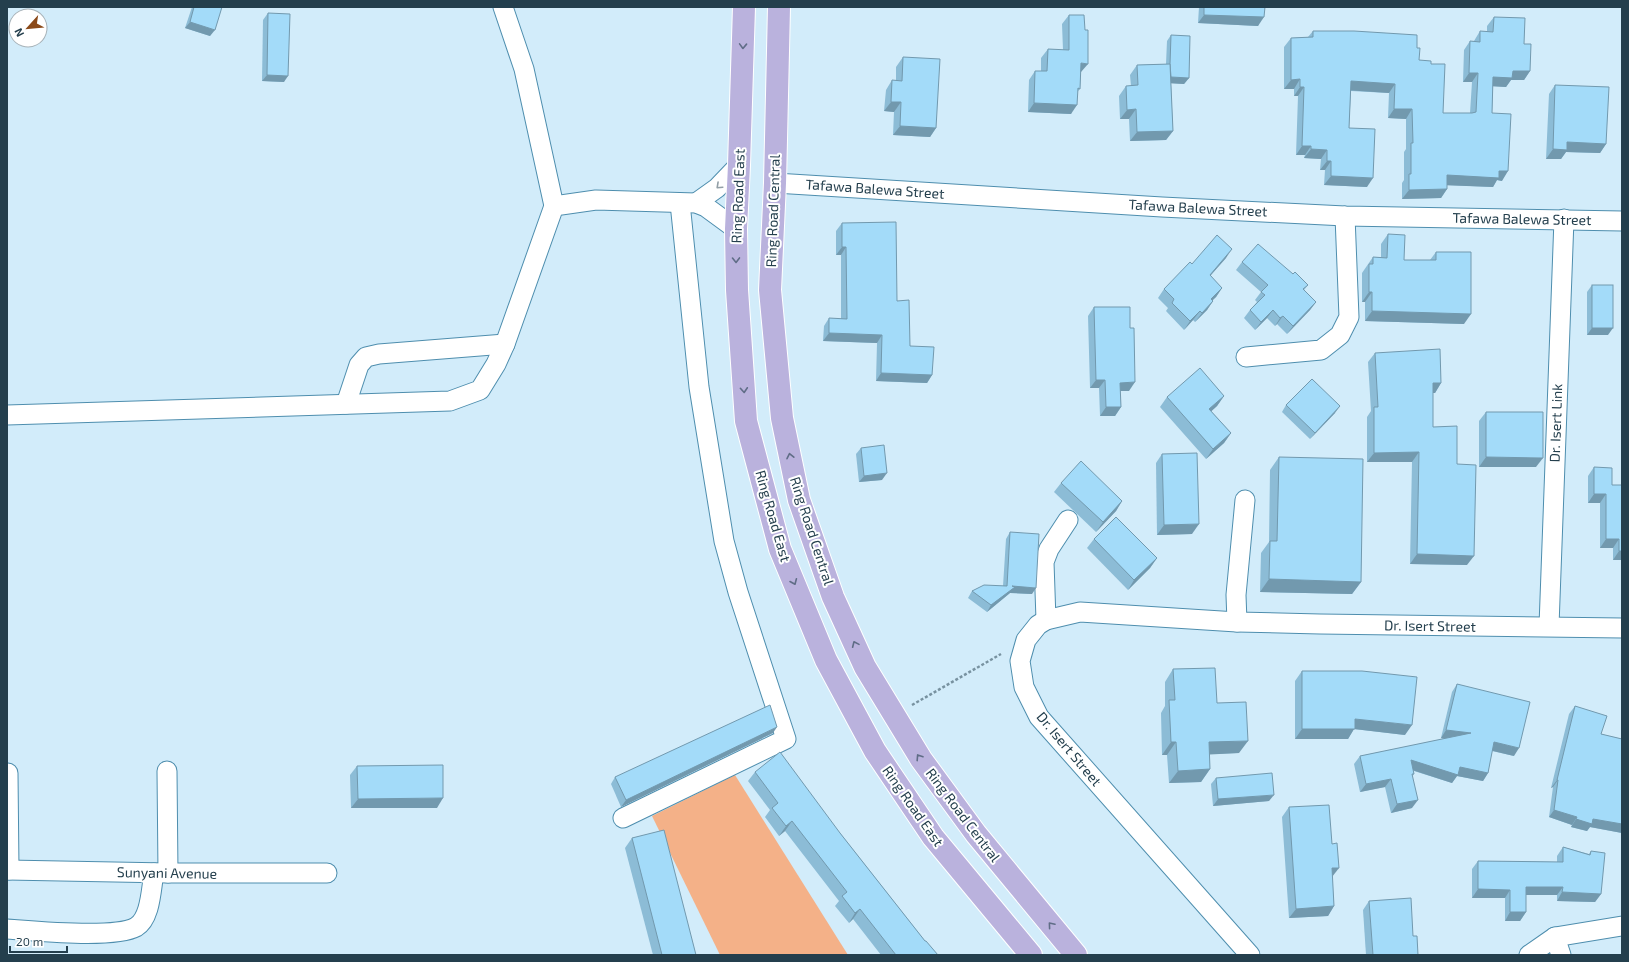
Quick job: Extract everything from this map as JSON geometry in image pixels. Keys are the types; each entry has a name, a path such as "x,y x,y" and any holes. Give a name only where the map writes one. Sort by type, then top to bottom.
{"main road":[{"path":"744,12 779,12"},
{"name":"Ring Road East","path":"744,12 736,229 737,290 746,421 780,549 826,660 875,751 933,837 1031,955"},
{"name":"Ring Road Central","path":"779,12 775,183 770,290 782,418 799,500 833,597 865,667 894,715 921,759 976,834 1076,955"}],"street":[{"path":"7,415 450,401 480,390 496,364 505,344 554,206 524,69 503,7"},
{"path":"688,203 717,188 739,165"},
{"name":"Tafawa Balewa Street","path":"775,183 1162,207 1345,216 1622,221"},
{"path":"554,206 596,200 688,203 706,207 736,229"},
{"path":"623,818 786,739 738,592 724,541 699,387 688,203"},
{"path":"1246,357 1321,350 1340,335 1349,317 1345,216"},
{"name":"Dr. Isert Link","path":"1548,626 1564,219"},
{"path":"346,404 359,365 366,357 379,354 505,344"},
{"path":"1237,622 1236,595 1246,500"},
{"path":"1046,620 1044,562 1049,549 1068,520"},
{"name":"Dr. Isert Street","path":"1250,955 1039,717 1024,687 1020,661 1026,640 1038,624 1046,620 1080,612 1237,622 1622,628"},
{"path":"7,929 82,933 121,931 136,926 148,912 161,873 167,771"},
{"path":"8,774 8,870"},
{"name":"Sunyani Avenue","path":"8,870 161,873 327,873"},
{"path":"1529,955 1556,937 1622,926"},
{"path":"1556,937 1561,955"}],"path":[{"path":"894,715 1026,640"}],"shaded area":[{"path":"735,775 848,955 720,955 652,816"}],"building":[{"path":"194,7 222,7 215,30 190,22"},
{"path":"1204,7 1265,7 1264,17 1204,15"},
{"path":"268,13 290,14 288,76 267,75"},
{"path":"1069,15 1084,15 1085,30 1088,30 1088,64 1081,63 1080,89 1078,88 1077,105 1034,103 1035,71 1047,71 1048,49 1069,50"},
{"path":"1494,17 1525,18 1524,44 1531,44 1530,71 1513,71 1512,78 1493,77 1492,113 1511,114 1508,171 1499,171 1499,178 1447,175 1447,189 1409,190 1409,174 1411,174 1411,143 1413,143 1412,109 1394,109 1395,84 1351,81 1349,128 1375,129 1373,178 1331,176 1331,161 1327,161 1327,150 1311,149 1311,146 1302,146 1304,87 1300,87 1300,79 1291,80 1291,38 1313,37 1313,31 1354,31 1417,35 1417,48 1420,48 1419,60 1431,61 1431,64 1445,64 1443,113 1472,113 1476,112 1478,73 1469,73 1470,41 1480,42 1480,31 1493,32"},
{"path":"1171,35 1190,36 1189,78 1171,77"},
{"path":"903,57 940,59 936,128 900,126 901,102 891,102 892,80 902,81"},
{"path":"1170,64 1173,131 1137,132 1136,109 1127,110 1126,86 1138,85 1137,65"},
{"path":"1555,85 1609,87 1606,144 1567,142 1567,150 1553,149"},
{"path":"896,222 897,301 909,300 910,346 934,347 932,375 881,373 882,335 829,333 829,318 847,319 846,247 842,247 842,223"},
{"path":"1388,234 1405,235 1404,260 1436,260 1436,252 1471,252 1471,314 1372,311 1372,292 1369,292 1369,264 1373,264 1373,257 1387,258"},
{"path":"1217,235 1232,249 1210,275 1222,288 1211,299 1213,301 1202,313 1200,311 1190,321 1172,303 1174,299 1164,289 1190,262 1192,264"},
{"path":"1258,244 1293,274 1295,272 1308,285 1303,289 1316,302 1293,326 1283,316 1280,318 1273,310 1261,322 1250,310 1265,295 1261,292 1268,285 1242,262"},
{"path":"1592,285 1613,285 1613,328 1592,328"},
{"path":"1094,307 1130,307 1130,328 1134,328 1135,382 1120,383 1121,407 1106,407 1105,380 1096,380"},
{"path":"1440,349 1441,383 1433,383 1433,427 1457,426 1457,464 1476,465 1474,556 1417,554 1419,452 1374,453 1374,407 1378,407 1375,353"},
{"path":"1200,368 1224,396 1209,409 1231,433 1213,449 1167,397"},
{"path":"1312,379 1340,406 1315,433 1286,405"},
{"path":"1486,412 1543,412 1543,458 1486,457"},
{"path":"884,445 887,473 864,476 861,448"},
{"path":"1197,453 1199,524 1164,525 1162,454"},
{"path":"1279,457 1363,459 1361,582 1269,579 1270,541 1277,541"},
{"path":"1081,461 1122,501 1103,522 1061,483"},
{"path":"1594,467 1612,468 1612,485 1622,485 1622,551 1619,551 1619,539 1606,539 1606,494 1594,494"},
{"path":"1116,517 1157,558 1134,580 1094,539"},
{"path":"1010,532 1039,534 1036,588 1012,586 1015,587 991,605 972,591 984,585 1007,586"},
{"path":"1215,668 1217,703 1246,702 1248,741 1209,742 1210,769 1178,771 1176,742 1171,742 1169,700 1175,700 1173,669"},
{"path":"1302,671 1362,671 1417,677 1412,725 1355,719 1355,729 1302,729"},
{"path":"1457,684 1530,702 1519,748 1494,742 1488,773 1460,767 1458,775 1411,760 1414,774 1412,774 1418,800 1397,804 1391,779 1366,784 1360,756 1471,733 1446,730"},
{"path":"770,705 777,727 626,800 615,777"},
{"path":"1575,706 1607,716 1601,734 1622,739 1622,824 1593,819 1592,824 1576,819 1577,817 1554,810 1557,780"},
{"path":"780,752 840,833 925,941 938,955 896,955 860,909 855,913 842,896 847,892 792,821 786,826 772,808 778,803 755,772"},
{"path":"443,765 443,798 358,799 357,766"},
{"path":"1272,773 1274,795 1218,799 1216,778"},
{"path":"1329,805 1332,844 1337,843 1339,868 1332,868 1334,906 1296,909 1289,807"},
{"path":"664,830 696,955 662,955 632,838"},
{"path":"1563,847 1590,855 1591,851 1605,853 1601,894 1562,892 1563,887 1526,887 1526,912 1510,912 1510,890 1478,889 1478,861 1563,862"},
{"path":"1411,898 1413,936 1417,936 1418,955 1373,955 1369,901"}]}
